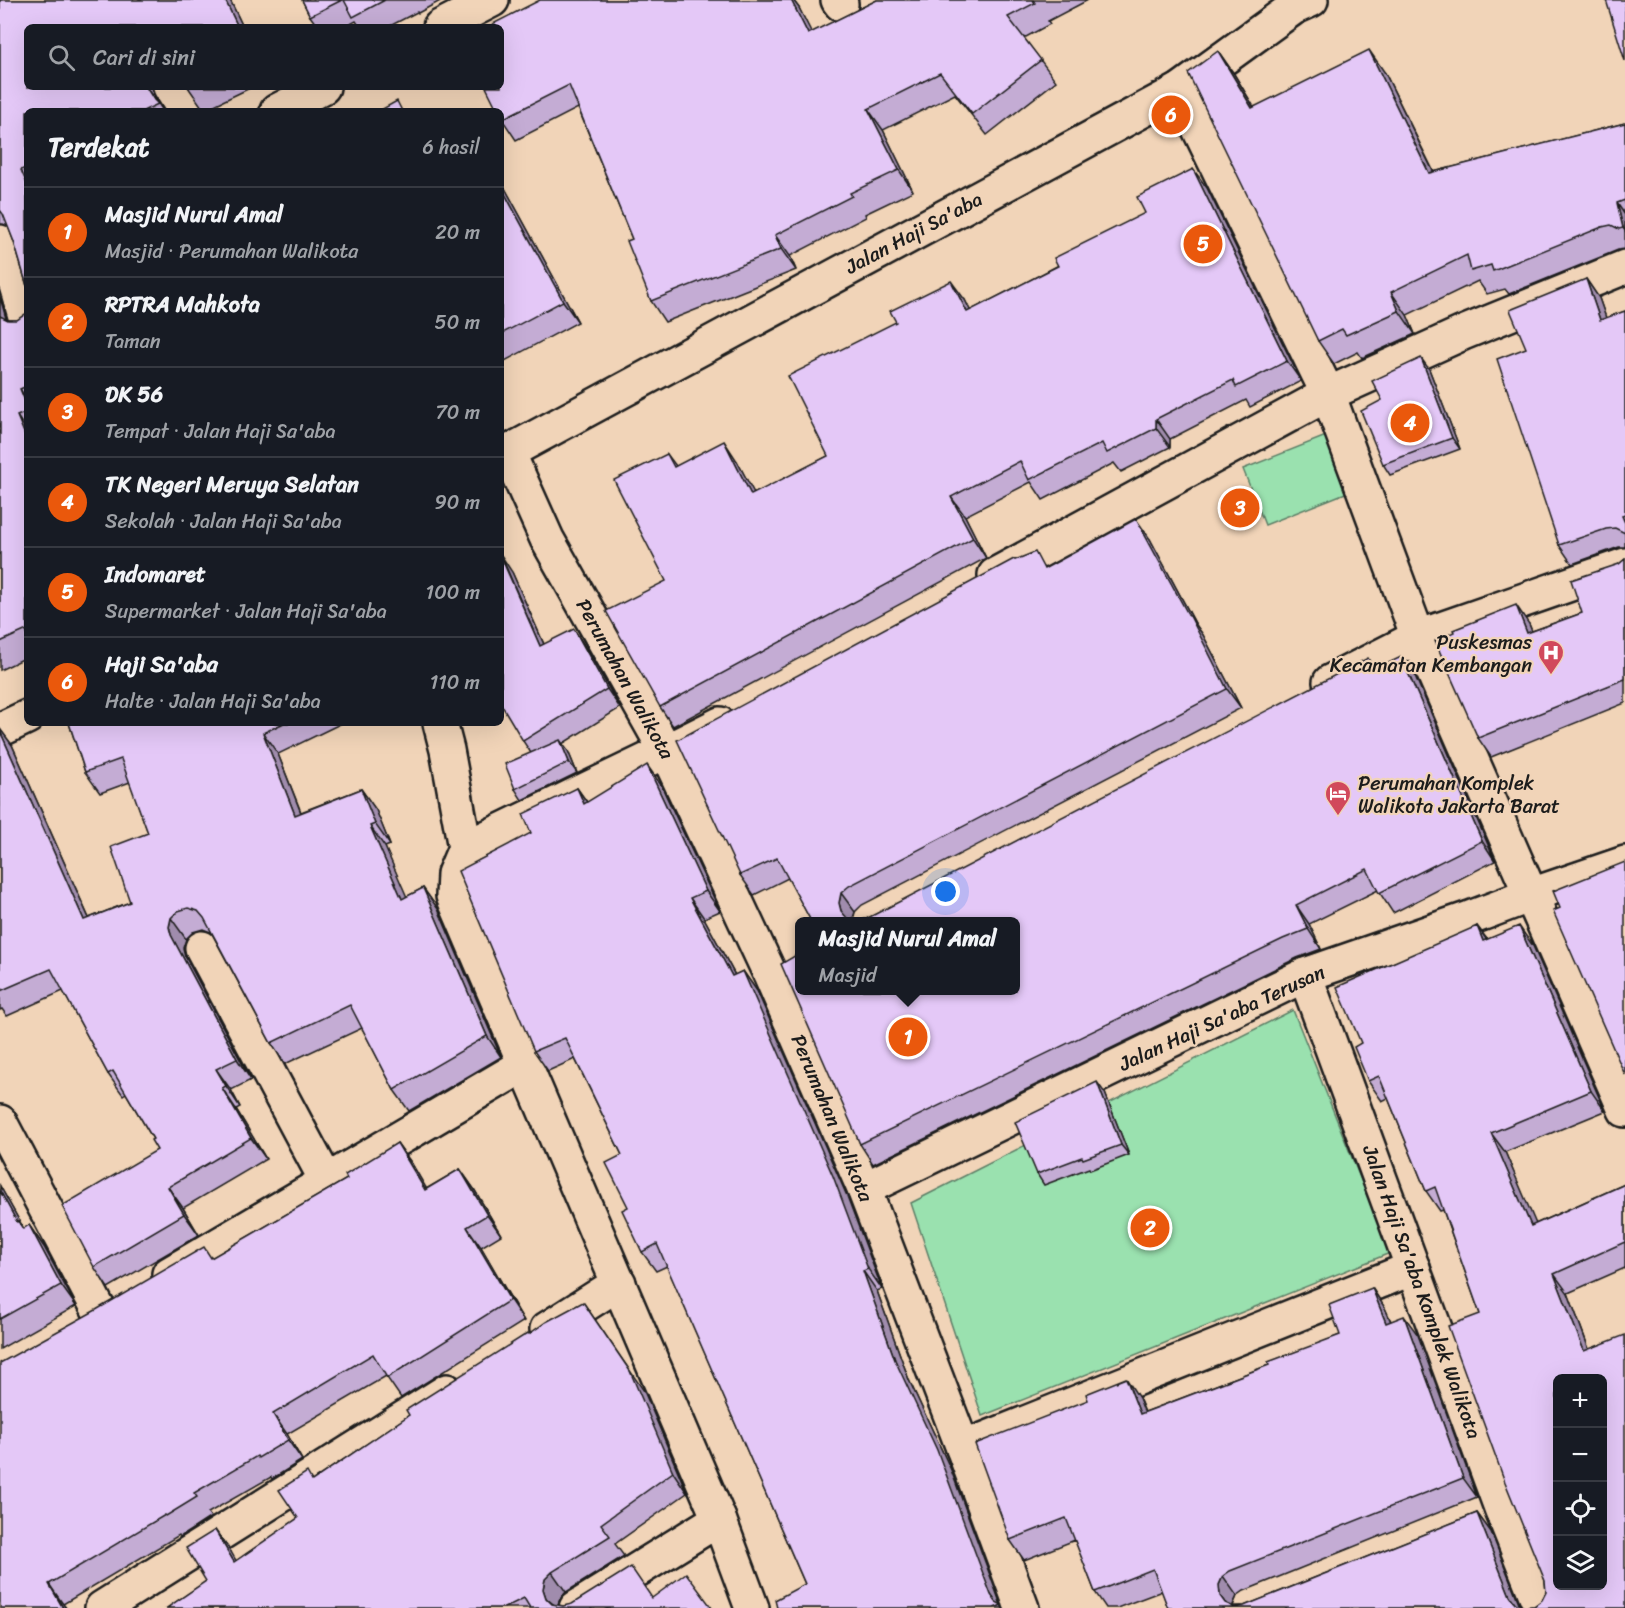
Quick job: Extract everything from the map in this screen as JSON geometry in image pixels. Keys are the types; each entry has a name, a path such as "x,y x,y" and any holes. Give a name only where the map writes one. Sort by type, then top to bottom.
{"street":[{"name":"Jalan Haji Sa'aba","path":"504,454 1180,90 1293,8 1311,0"},
{"path":"446,24 489,1"},
{"path":"172,90 182,108"},
{"path":"283,108 317,90"},
{"path":"1180,90 1328,394 1418,637 1625,1110"},
{"path":"0,242 11,268 24,313"},
{"path":"973,586 1328,394 1463,333 1625,267"},
{"name":"Perumahan Walikota","path":"504,454 547,539 666,752 770,974 864,1189 1022,1608"},
{"path":"1299,698 1418,637 1625,565"},
{"path":"465,848 666,752 743,711"},
{"path":"0,730 24,718"},
{"path":"441,726 465,848 454,874 453,896 719,1519 752,1608"},
{"name":"Jalan Haji Sa'aba Terusan","path":"864,1189 1305,975 1625,863"},
{"path":"202,948 326,1180"},
{"path":"770,974 795,962"},
{"name":"Jalan Haji Sa'aba Komplek Walikota","path":"1305,975 1413,1268 1490,1513 1541,1608"},
{"path":"0,1122 111,1308 524,1065"},
{"path":"963,1448 1413,1268"},
{"path":"518,1347 619,1283"},
{"path":"102,1608 467,1379"},
{"path":"576,1608 719,1519"}],"green space":[{"path":"1326,436 1348,492 1265,525 1243,469"},
{"path":"1293,1010 1390,1253 982,1416 911,1203"}],"building":[{"path":"0,0 225,0 237,24 24,24 24,90 148,90 158,104 149,108 24,108 24,168 21,170 24,177 24,276 14,242 0,210"},
{"path":"302,0 342,0 310,16"},
{"path":"344,0 385,0 353,17"},
{"path":"540,0 791,0 808,34 877,0 1033,0 1035,3 1008,17 1041,60 972,114 940,73 868,109 899,170 850,193 852,196 775,235 781,249 651,301 627,241 632,239 569,85 504,118 504,108 496,108 488,90 504,90 504,24 493,24"},
{"path":"1606,0 1625,0 1625,61"},
{"path":"1369,50 1429,173 1625,123 1625,200 1617,203 1623,228 1619,229 1611,225 1602,227 1493,271 1491,265 1471,271 1467,255 1391,292 1399,311 1346,335 1342,329 1318,341 1188,73 1218,51 1252,108"},
{"path":"397,101 400,108 384,108"},
{"path":"1193,169 1287,361 1236,387 1233,380 1156,419 1156,428 1107,453 1102,443 1029,480 1020,461 951,497 973,538 660,707 606,611 666,581 614,480 667,454 674,467 724,441 751,495 828,456 788,376 896,322 890,311 951,281 967,312 1058,266 1054,258 1145,213 1137,197"},
{"path":"504,193 563,301 504,332"},
{"path":"1586,279 1600,320 1625,311 1625,515 1622,516 1625,533 1615,528 1606,529 1559,545 1497,359 1526,348 1510,310"},
{"path":"24,315 24,387 20,389 24,399 24,413 17,416 24,433 24,631 0,642 0,316 8,320 17,320"},
{"path":"1421,358 1452,438 1383,464 1361,411 1382,400 1372,381"},
{"path":"1136,519 1190,616 1227,689 849,886 841,893 839,903 841,911 846,917 809,917 777,858 740,875 677,740 1014,559 1035,552 1044,569"},
{"name":"Puskesmas Kecamatan Kembangan","path":"1625,559 1625,679 1478,738 1435,641 1454,632 1453,630 1516,605 1527,633 1582,613 1571,580 1619,564"},
{"path":"504,564 540,646 574,629 607,689 523,741 504,709"},
{"path":"1401,657 1482,841 1379,893 1367,869 1296,905 1308,929 1283,939 860,1144 781,964 795,956 795,995 1020,995 1020,917 870,917 1368,658 1374,670"},
{"path":"70,726 278,726 263,733 295,815 361,789 375,824 370,826 402,899 423,888 487,1036 394,1090 350,1005 271,1043 204,918 198,911 188,908 178,911 171,918 169,927 171,935 237,1059 216,1069 226,1086 222,1088 251,1138 168,1187 184,1214 94,1267 62,1206 157,1150 151,1140 153,1139 113,1071 108,1074 51,969 0,991 0,731 84,920 130,902 111,847 148,833 121,759 85,772"},
{"path":"560,740 569,762 515,789 505,764"},
{"path":"647,765 706,891 690,898 732,976 743,971 833,1176 868,1269 863,1271 895,1360 937,1450 991,1595 996,1602 1002,1605 994,1608 777,1608 775,1600 805,1584 657,1244 642,1252 622,1210 628,1207 606,1163 622,1155 565,1038 534,1051 458,871 531,833 523,814 577,788 584,804"},
{"path":"1625,862 1625,1075 1553,911 1560,908 1553,891"},
{"path":"1477,926 1483,941 1519,926 1591,1091 1491,1133 1531,1226 1625,1184 1625,1242 1554,1274 1584,1351 1625,1335 1625,1608 1168,1608 1153,1569 1095,1592 1066,1518 1010,1540 975,1444 1088,1400 1086,1394 1126,1378 1140,1414 1269,1365 1268,1362 1340,1335 1329,1305 1372,1288 1386,1323 1404,1316 1463,1478 1230,1571 1223,1576 1219,1585 1220,1596 1225,1603 1234,1607 1244,1606 1477,1513 1510,1596 1515,1603 1524,1607 1534,1606 1542,1600 1546,1592 1545,1581 1505,1482 1448,1326 1480,1314 1435,1187 1426,1191 1379,1076 1368,1081 1354,1047 1361,1043 1337,987"},
{"path":"1097,1082 1121,1145 1037,1174 1015,1122"},
{"path":"397,1143 425,1190 460,1169 487,1215 467,1227 510,1300 387,1378 373,1354 273,1414 288,1440 194,1493 197,1497 49,1584 63,1608 0,1608 0,1363 204,1247 211,1258 347,1179 345,1175"},
{"path":"0,1191 17,1222 23,1229 29,1225 61,1285 0,1319"},
{"path":"583,1302 630,1371 673,1472 601,1524 610,1536 552,1572 545,1579 543,1589 546,1598 552,1604 563,1606 572,1604 631,1567 652,1598 686,1573 712,1608 530,1608 524,1598 504,1608 167,1608 206,1581 186,1548 215,1530 234,1562 298,1518 279,1490 307,1472 312,1481 409,1415 406,1410 546,1322"}],"place":[{"name":"Haji Sa'aba","path":"1171,115"},
{"name":"Indomaret","path":"1203,244"},
{"name":"TK Negeri Meruya Selatan","path":"1410,423"},
{"name":"DK 56","path":"1240,508"},
{"name":"Puskesmas Kecamatan Kembangan","path":"1551,676"},
{"name":"Perumahan Komplek Walikota Jakarta Barat","path":"1338,817"},
{"name":"Masjid Nurul Amal","path":"908,1037"},
{"name":"RPTRA Mahkota","path":"1150,1228"}]}
